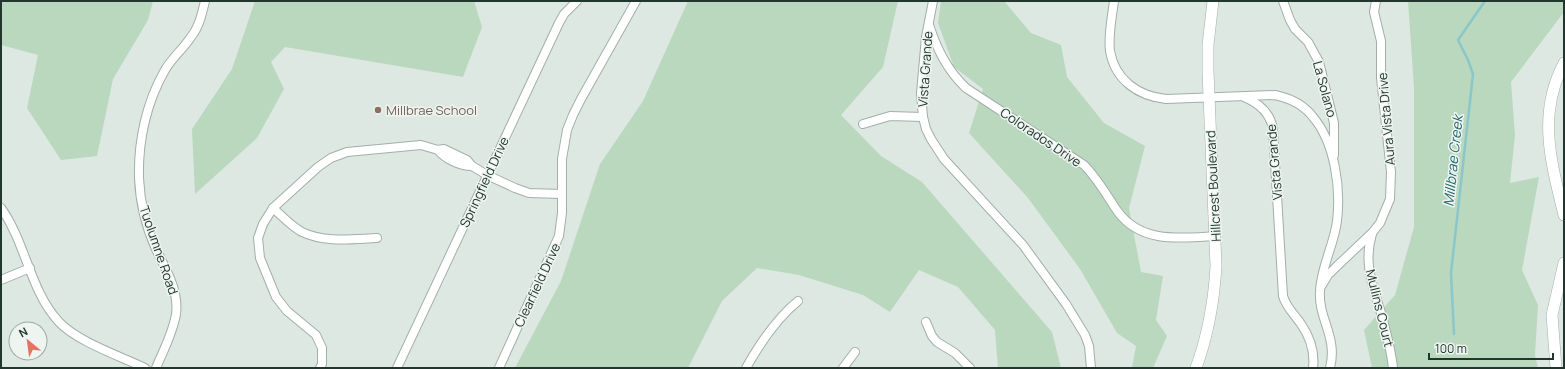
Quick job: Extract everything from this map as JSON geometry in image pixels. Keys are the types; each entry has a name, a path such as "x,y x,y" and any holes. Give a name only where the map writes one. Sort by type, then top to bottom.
{"street":[{"name":"Tuolumne Road","path":"156,368 173,327 176,313 176,300 174,286 156,248 144,214 139,180 141,145 149,106 157,86 173,58 192,36 200,22 205,1"},
{"name":"Springfield Drive","path":"397,368 559,23 564,14 577,1"},
{"name":"Clearfield Drive","path":"499,368 559,236 561,224 563,145 573,115 636,1"},
{"name":"Vista Grande","path":"933,1 928,22 921,93 922,117 931,139 944,159 1023,245 1079,323 1089,346 1091,368"},
{"name":"Vista Grande","path":"1114,1 1110,50 1118,72 1124,81 1138,92 1154,98 1166,99 1241,96 1253,101 1261,107 1272,121 1283,296 1285,304 1302,325 1308,337 1312,348 1313,368"},
{"name":"Hillcrest Boulevard","path":"1196,368 1209,324 1214,296 1216,266 1216,236 1208,97 1208,45 1213,1"},
{"name":"La Solano","path":"1283,1 1290,20 1308,42 1319,62 1334,123 1334,164"},
{"name":"Aura Vista Drive","path":"1372,233 1380,224 1386,212 1390,199 1391,186 1381,78 1381,41 1374,12 1376,1"},
{"name":"Colorados Drive","path":"928,22 944,62 957,80 966,88 1084,165 1128,223 1150,235 1163,238 1175,239 1216,236"},
{"path":"1564,63 1553,87 1549,103 1548,120 1551,153 1564,215"},
{"path":"1241,96 1275,95 1286,97 1306,109 1313,116 1320,127 1334,164 1337,188 1337,221 1321,278 1320,293 1322,313 1331,340 1332,351 1330,368"},
{"path":"863,124 879,118 890,116 922,117"},
{"path":"320,368 322,364 322,348 316,335 287,311 276,297 260,258 258,238 263,224 273,208 318,167 331,158 347,152 421,145 438,150 444,149 467,160 472,166 487,175 529,193 562,194"},
{"path":"1,208 14,230 49,310 60,323 86,341 145,368"},
{"path":"273,208 302,232 320,238 340,240 377,238"},
{"path":"1320,293 1328,275 1372,233"},
{"name":"Mullins Court","path":"1372,233 1369,243 1368,264 1386,330 1393,368"},
{"path":"1556,368 1552,315 1564,263"},
{"path":"1,280 30,268"},
{"path":"746,368 771,329 784,313 798,301"},
{"path":"926,322 932,336 937,342 955,353 970,368"},
{"path":"843,368 855,352"}],"green space":[{"path":"1,1 153,1 148,20 113,79 97,156 61,160 27,108 38,55 1,45"},
{"path":"255,1 474,1 482,27 463,77 285,47 271,62 284,89 257,138 195,194 192,129 232,69"},
{"path":"688,1 898,1 883,67 841,115 881,156 922,182 1052,332 1061,368 998,368 995,330 958,287 919,270 890,312 863,295 799,275 757,268 722,301 688,368 515,368 561,281 600,164 643,101"},
{"path":"941,1 1004,1 1031,33 1061,45 1067,77 1104,123 1145,146 1129,208 1141,272 1163,276 1156,320 1167,336 1153,368 1132,368 1136,346 1117,333 1080,269 1028,198 969,133 983,89 954,67 938,23"},
{"path":"1408,1 1564,1 1564,12 1511,82 1515,135 1510,183 1539,177 1522,270 1538,305 1535,355 1538,368 1372,368 1364,330 1395,295 1414,227 1414,88"}],"waterway":[{"name":"Millbrae Creek","path":"1454,334 1451,273 1473,74 1458,40 1485,1"}],"place":[{"name":"Millbrae School","path":"378,110"}]}
